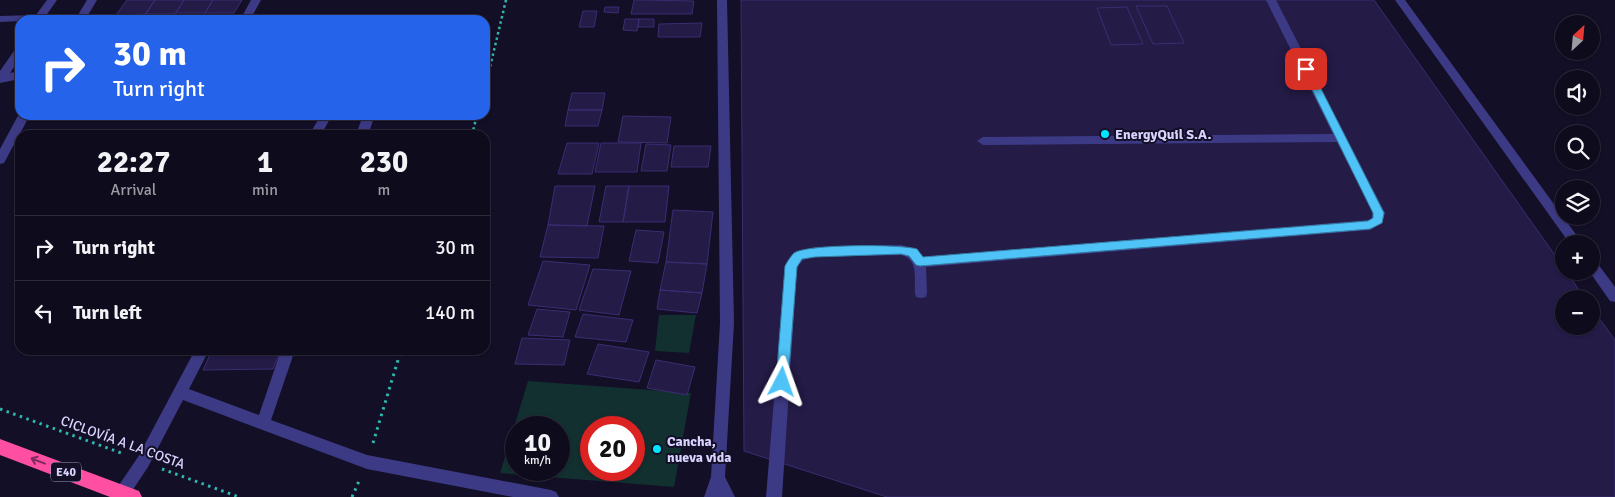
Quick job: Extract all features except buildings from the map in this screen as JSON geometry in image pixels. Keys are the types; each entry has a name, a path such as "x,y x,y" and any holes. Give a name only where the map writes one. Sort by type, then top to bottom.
{"highway":[{"name":"E40","path":"0,447 127,495"}],"street":[{"path":"41,15 52,0"},
{"path":"83,15 92,0"},
{"path":"248,15 256,0"},
{"path":"712,497 718,476 727,323 722,0"},
{"path":"920,262 1370,225 1378,220 1379,213 1271,0"},
{"path":"1400,0 1570,235"},
{"path":"0,19 15,19"},
{"path":"1,78 15,57"},
{"path":"1,78 15,76"},
{"path":"2,154 15,131"},
{"path":"983,141 1342,138"},
{"path":"774,497 791,266 799,256 815,252 901,250 913,253 920,262 920,293"},
{"path":"1600,276 1615,297"},
{"path":"127,495 199,355"},
{"path":"263,423 286,355"},
{"path":"180,392 367,462 551,497"},
{"path":"718,476 727,497"}],"path":[{"path":"490,67 506,0"},
{"path":"352,497 367,462 399,355"},
{"name":"CICLOVÍA A LA COSTA","path":"0,408 239,497"}],"green space":[{"path":"659,315 696,315 689,353 655,351"},
{"name":"Cancha, nueva vida","path":"528,381 691,393 674,487 599,481 645,481 645,416 580,416 580,479 570,479 570,416 517,416"},
{"name":"Cancha, nueva vida","path":"505,457 505,473 500,473"}],"place":[{"name":"EnergyQuil S.A.","path":"1105,134"},
{"name":"Cancha, nueva vida","path":"657,449"}],"route":[{"path":"782,382 791,266 799,256 815,252 901,250 913,253 920,262 1370,225 1378,220 1379,213 1306,69"}]}
